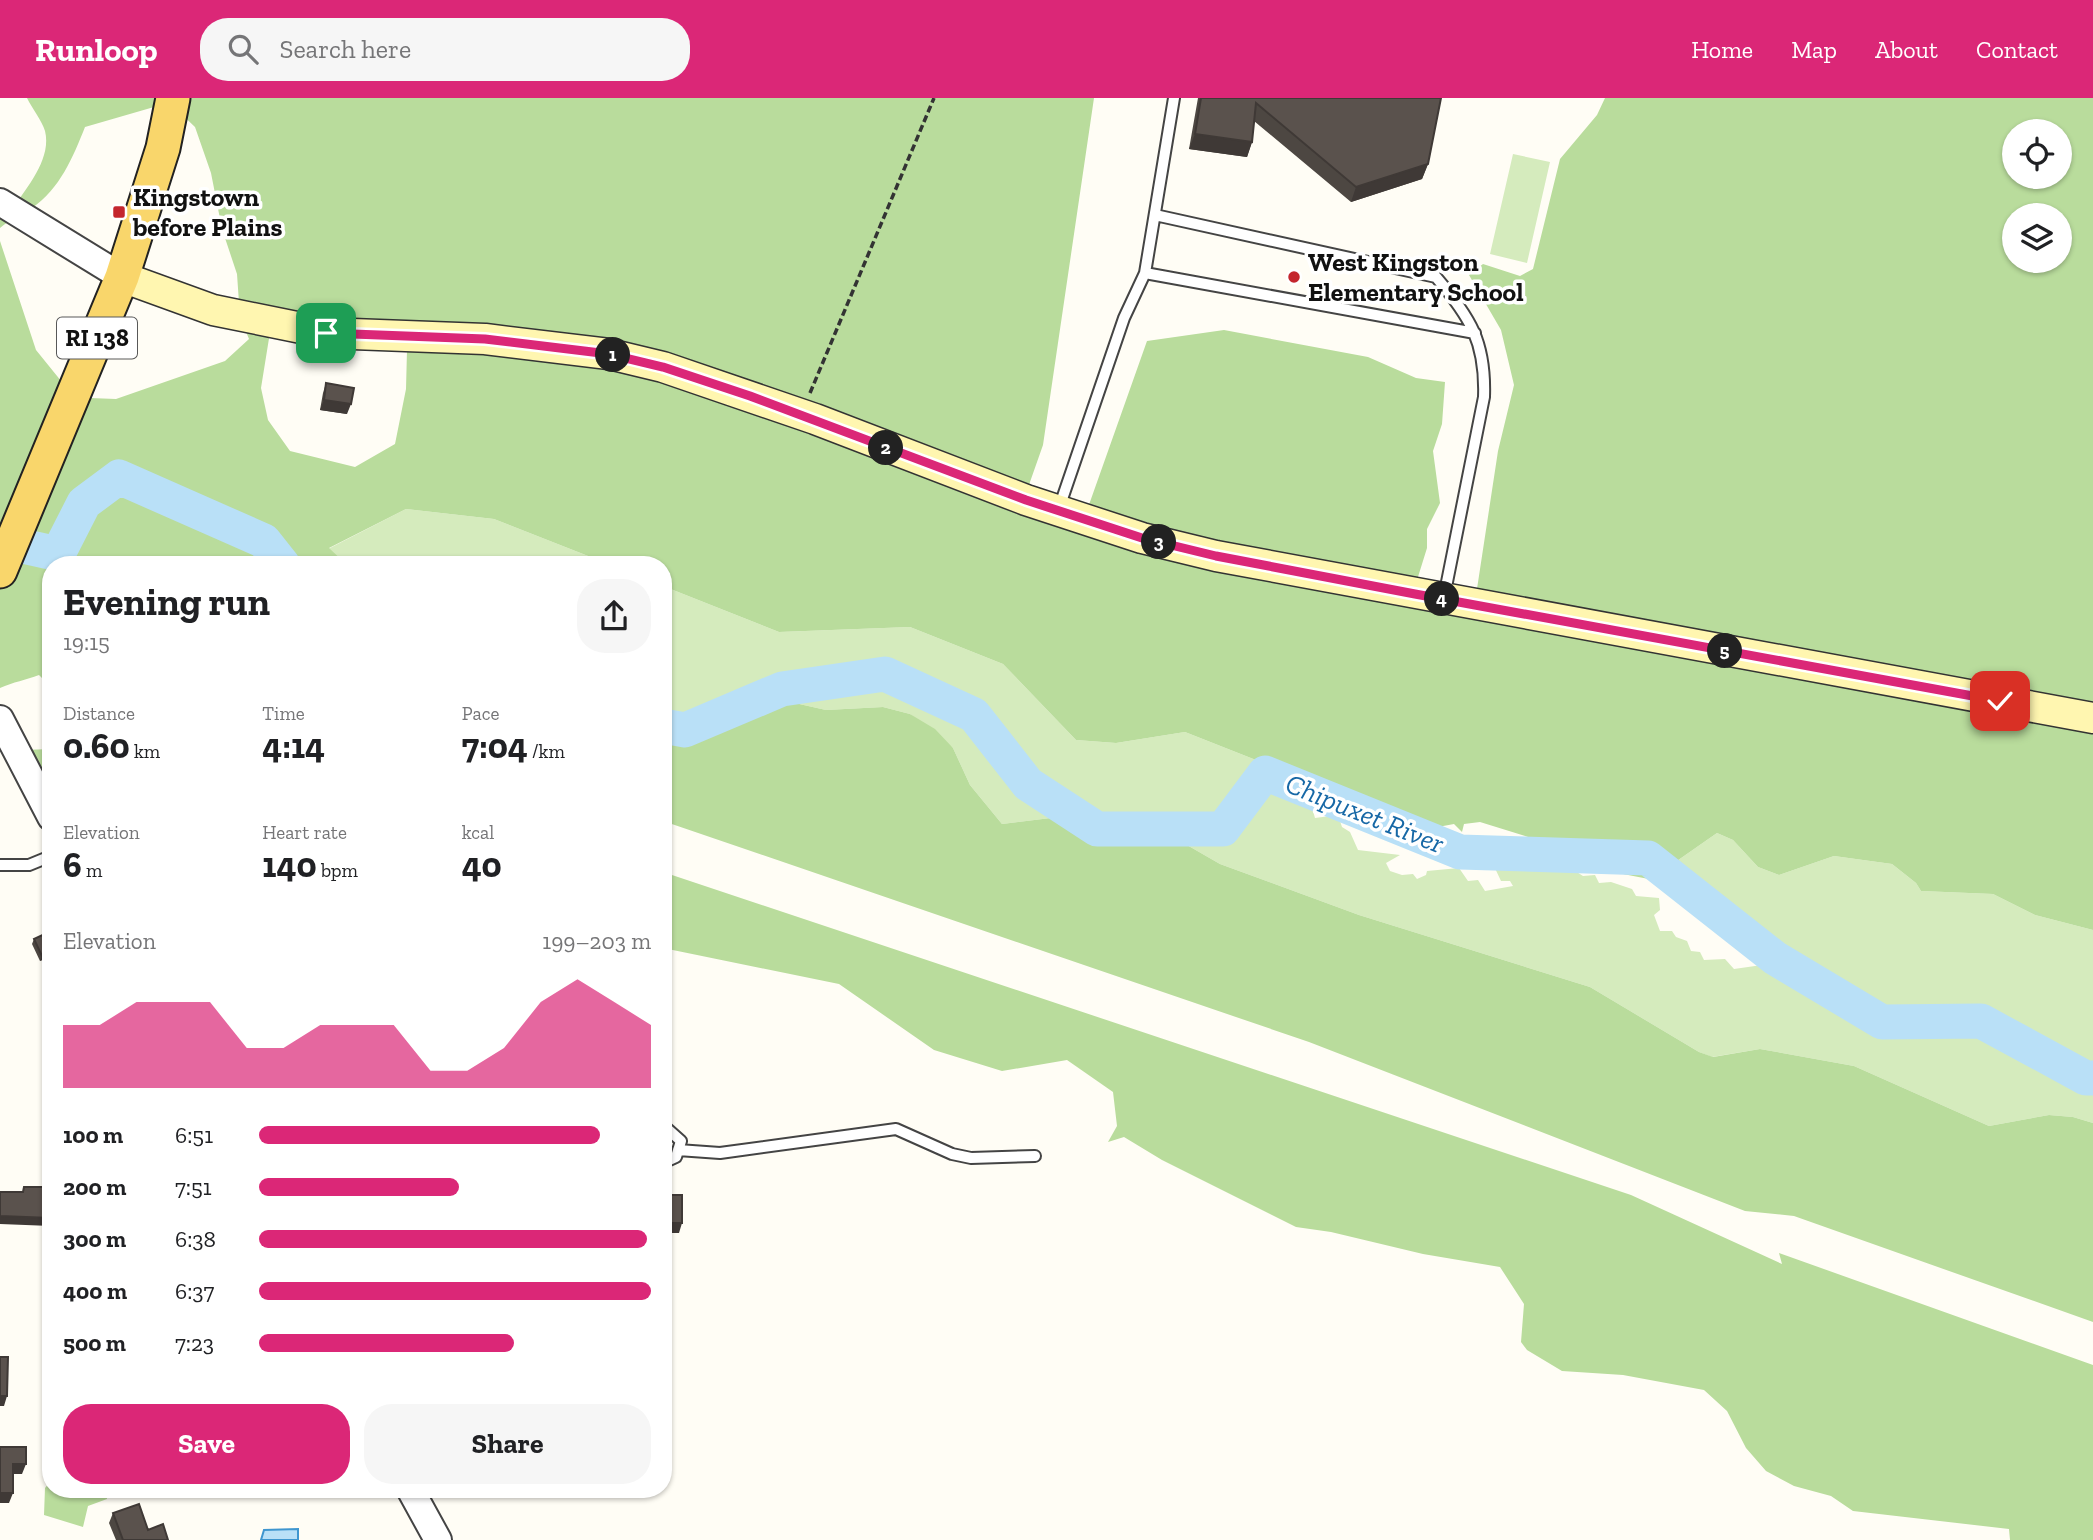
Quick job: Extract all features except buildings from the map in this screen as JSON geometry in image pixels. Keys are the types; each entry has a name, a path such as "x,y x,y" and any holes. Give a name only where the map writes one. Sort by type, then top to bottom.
{"main road":[{"name":"RI 138","path":"0,571 122,277 159,160 173,98"},
{"path":"122,277 213,310 326,333 485,339 609,354 663,367 801,414 910,457 1058,510 1142,538 1216,556 2093,718"}],"street":[{"path":"0,202 122,277"},
{"path":"0,719 42,800"},
{"path":"415,1498 438,1540"}],"lane":[{"path":"1058,510 1124,318 1145,273 1174,98"},
{"path":"1155,215 1436,276 1463,309 1475,332 1485,375 1484,397 1444,600"},
{"path":"1145,273 1475,332"},
{"path":"0,865 29,865 42,860"},
{"path":"678,1150 720,1153 896,1129 952,1154 971,1158 1035,1156"},
{"path":"672,1133 681,1141 676,1157 672,1159"}],"path":[{"path":"801,414 934,98"}],"green space":[{"path":"27,98 1094,98 1043,445 1024,499 1085,516 1147,341 1224,330 1368,357 1416,378 1445,382 1442,424 1433,451 1440,503 1427,529 1427,548 1413,593 1475,602 1498,451 1514,385 1501,330 1469,275 1483,264 1520,276 1533,269 1560,159 1597,115 1605,98 2093,98 2093,930 2035,915 1993,894 1921,891 1916,883 1892,864 1834,856 1779,875 1758,867 1733,840 1717,833 1674,863 1662,882 1623,874 1570,850 1480,822 1464,824 1462,832 1454,824 1433,827 1420,825 1390,808 1379,806 1373,799 1358,798 1346,788 1321,780 1297,778 1282,764 1261,762 1185,732 1116,743 1076,740 1003,664 910,627 779,632 672,590 672,556 588,556 494,519 406,509 329,548 337,556 42,556 42,678 39,675 0,688 0,241 36,350 70,392 90,398 116,399 225,361 249,339 240,317 237,274 222,229 211,173 195,127 173,106 154,107 85,127 70,161 50,192 32,208 0,228 0,203 11,210 30,183 45,152 45,131","holes":["271,326 407,350 406,389 395,444 355,467 290,451 268,420 261,388"]},
{"path":"1513,154 1550,162 1527,263 1490,254"},
{"path":"406,509 494,519 588,556 336,556 328,549"},
{"path":"672,590 779,632 910,627 1003,664 1076,740 1116,743 1185,732 1261,762 1282,764 1297,778 1295,790 1308,794 1315,818 1338,815 1342,827 1350,832 1358,850 1400,855 1386,863 1390,871 1402,875 1413,874 1417,879 1426,875 1427,871 1459,868 1468,881 1478,880 1485,891 1513,886 1510,881 1501,881 1493,864 1498,863 1531,860 1535,866 1572,869 1583,876 1595,875 1599,883 1611,882 1632,889 1636,896 1659,898 1660,910 1654,915 1660,931 1672,931 1676,937 1687,941 1691,951 1700,952 1704,960 1725,959 1734,969 1762,965 1766,971 1787,971 1790,961 1786,954 1700,910 1662,882 1674,863 1717,833 1733,840 1758,867 1779,875 1834,856 1892,864 1916,883 1921,891 1993,894 2035,915 2093,930 2093,1123 2073,1117 2049,1115 1989,1126 1854,1066 1760,1049 1712,1057 1699,1052 1590,987 1359,915 1220,864 1180,841 1162,843 1118,836 1067,816 1002,824 970,785 953,748 910,714 883,707 826,710 777,699 686,727 672,737"},
{"path":"777,699 826,710 883,707 910,714 935,729 953,748 970,785 1002,824 1067,816 1118,836 1162,843 1180,841 1220,864 1359,915 1590,987 1699,1052 1713,1057 1760,1049 1854,1066 1989,1126 2049,1115 2073,1117 2093,1123 2093,1322 1794,1216 1745,1211 1309,1042 672,824 672,738 686,727"},
{"path":"42,749 42,789 23,750"},
{"path":"672,875 1631,1195 1782,1264 1779,1253 2093,1365 2093,1540 2010,1540 2009,1529 1853,1511 1831,1496 1794,1486 1766,1471 1746,1448 1727,1411 1704,1390 1623,1375 1562,1371 1527,1350 1521,1342 1524,1304 1500,1267 1296,1227 1162,1160 1124,1137 1108,1142 1117,1126 1113,1092 1067,1060 1002,1071 934,1050 839,984 672,950"},
{"path":"45,1498 107,1498 88,1506 83,1527 44,1515"}],"water":[{"path":"298,1529 298,1540 261,1540 264,1530"}],"waterway":[{"name":"Chipuxet River","path":"27,547 58,554 84,503 119,477 264,541 276,556"},
{"name":"Chipuxet River","path":"672,728 685,730 782,689 885,674 974,715 1028,784 1097,829 1223,829 1265,773 1460,852 1648,858 1775,958 1882,1022 1981,1021 2086,1078 2093,1078"}],"place":[{"name":"Kingstown before Plains","path":"119,212"},
{"name":"West Kingston Elementary School","path":"1294,277"}],"route":[{"path":"326,333 485,339 609,354 663,367 750,396 1026,500 1142,538 1216,556 1415,594 2000,701"}]}
